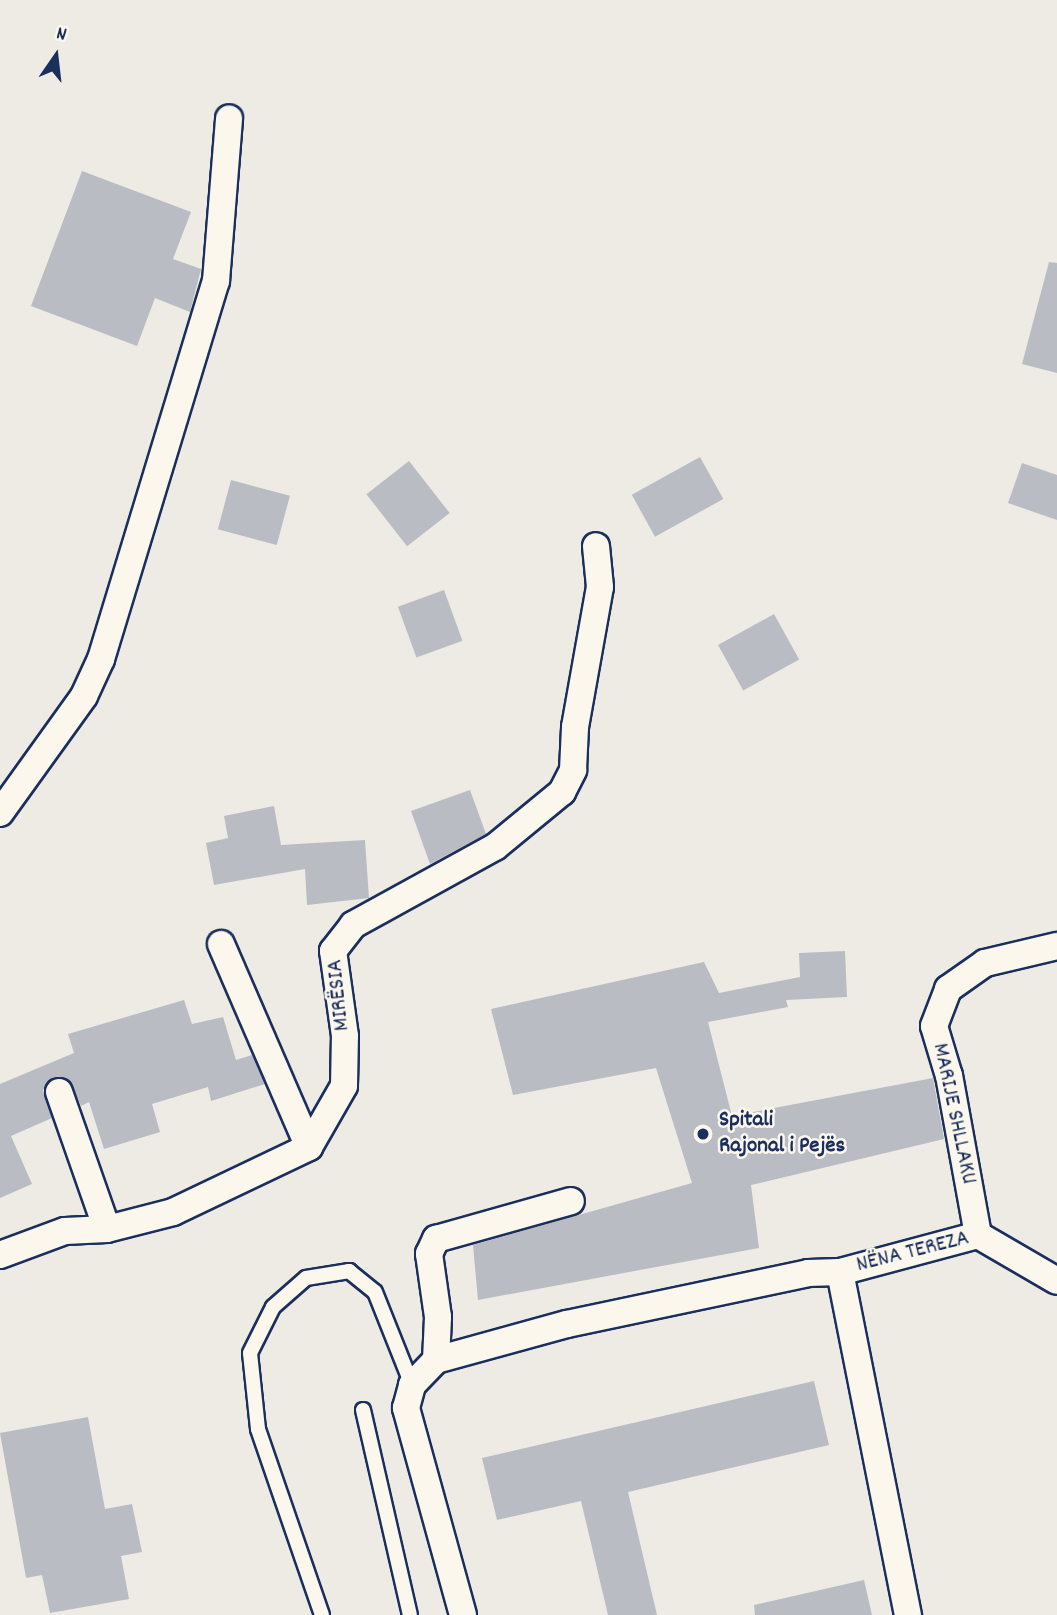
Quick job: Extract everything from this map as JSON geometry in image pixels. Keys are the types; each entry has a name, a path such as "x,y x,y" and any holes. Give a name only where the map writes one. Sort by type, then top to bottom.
{"street":[{"path":"0,813 83,696 101,659 216,281 229,120"},
{"name":"MIRËSIA","path":"309,1147 344,1086 345,1036 333,951 353,925 529,822 562,792 573,769 575,727 600,587 596,546"},
{"path":"0,1255 65,1231 107,1229 173,1212 309,1147 221,944"},
{"name":"MARIJE SHLLAKU","path":"978,1235 949,1076 934,1026 948,989 985,963 1057,946"},
{"path":"59,1092 107,1229"},
{"path":"463,1615 407,1408 412,1385 436,1360 429,1254 436,1239 571,1201"},
{"name":"NËNA TEREZA","path":"436,1360 567,1324 808,1273 840,1272 978,1235 1057,1281"},
{"path":"840,1272 908,1615"}],"lane":[{"path":"322,1615 258,1429 250,1353 273,1307 306,1278 349,1271 375,1293 412,1385"},
{"path":"363,1410 410,1615"}],"building":[{"path":"82,171 191,212 173,259 201,269 190,312 155,298 137,346 31,306"},
{"path":"1049,262 1057,263 1057,373 1022,364"},
{"path":"700,457 723,499 655,537 632,495"},
{"path":"409,461 450,513 407,546 366,494"},
{"path":"1022,463 1057,475 1057,520 1008,503"},
{"path":"231,480 290,496 277,545 218,529"},
{"path":"444,590 462,641 416,658 398,607"},
{"path":"774,614 799,659 743,691 718,645"},
{"path":"470,790 486,834 430,864 411,811"},
{"path":"274,806 281,845 365,840 369,898 307,905 305,869 214,885 206,843 228,838 224,816"},
{"path":"845,951 847,997 786,1000 788,1007 708,1022 732,1116 933,1078 944,1139 751,1185 759,1248 478,1300 473,1245 692,1183 656,1068 513,1095 491,1009 704,962 719,993 800,977 799,953"},
{"path":"184,1000 192,1024 223,1017 236,1060 252,1055 265,1084 211,1101 208,1087 152,1104 160,1132 104,1149 89,1102 81,1106 70,1081 53,1077 43,1090 52,1118 11,1136 32,1184 0,1198 0,1084 74,1053 68,1034"},
{"path":"814,1381 829,1445 628,1492 657,1615 608,1615 581,1501 497,1520 482,1458"},
{"path":"88,1417 105,1509 132,1504 142,1552 121,1556 129,1599 50,1613 42,1575 26,1578 0,1433"},
{"path":"864,1580 872,1615 755,1615 754,1605"}],"place":[{"name":"Spitali Rajonal i Pejës","path":"703,1134"}]}
